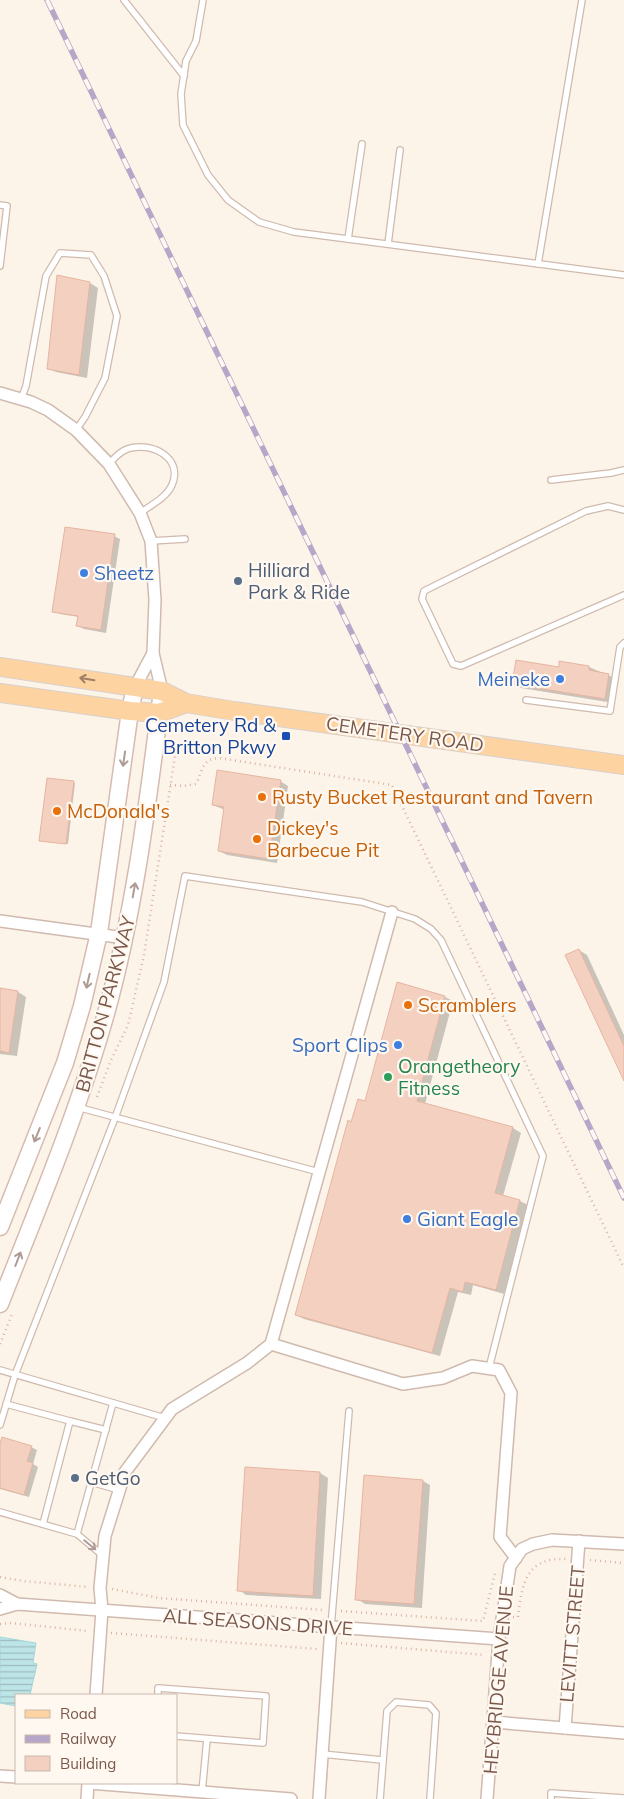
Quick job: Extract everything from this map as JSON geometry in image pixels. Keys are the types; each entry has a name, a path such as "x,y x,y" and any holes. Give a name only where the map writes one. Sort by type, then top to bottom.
{"main road":[{"name":"CEMETERY ROAD","path":"0,667 162,691 186,703 624,765"},
{"name":"BRITTON PARKWAY","path":"0,1227 65,1063 82,1006 99,933 135,687"},
{"name":"BRITTON PARKWAY","path":"0,1304 76,1107 105,1018 125,938 139,863 162,691"},
{"name":"CEMETERY ROAD","path":"0,693 130,711 159,713 186,703"}],"street":[{"path":"0,393 48,410 76,430 109,464 140,513 151,540 155,600 153,653 162,691"},
{"path":"135,687 153,653"},
{"path":"96,1694 102,1610 100,1588 105,1536 125,1472 172,1409 247,1363 270,1344 392,912"},
{"path":"0,921 125,938"},
{"path":"270,1344 403,1384 443,1378 472,1366 499,1370 511,1393 500,1537 512,1553 533,1544 552,1540 624,1544"},
{"name":"LEVITT STREET","path":"565,1728 579,1541"},
{"name":"HEYBRIDGE AVENUE","path":"487,1799 499,1639 512,1553"},
{"name":"ALL SEASONS DRIVE","path":"0,1596 17,1604"},
{"name":"ALL SEASONS DRIVE","path":"0,1609 17,1604 499,1639"},
{"path":"319,1799 331,1627"},
{"path":"494,1722 624,1733"},
{"path":"0,1776 15,1777"},
{"path":"87,1799 89,1784"},
{"path":"102,1784 291,1799"}],"lane":[{"path":"124,0 184,76"},
{"path":"204,0 196,41 186,61 181,94 184,125 208,175 228,200 259,222 294,232 624,274"},
{"path":"538,264 582,0"},
{"path":"348,239 362,144"},
{"path":"388,244 400,150"},
{"path":"0,205 8,206 0,266"},
{"path":"21,400 26,386 46,276 60,253 91,255 104,276 117,316 105,378 85,418 76,430"},
{"path":"109,464 127,449 143,447 160,450 170,460 174,474 172,486 164,496 140,513"},
{"path":"551,480 624,470"},
{"path":"624,510 608,506 586,511 424,590 422,599 453,664 461,666 624,595"},
{"path":"151,540 185,539"},
{"path":"526,700 610,711 620,646 624,643"},
{"path":"0,1425 16,1375 115,1118 164,982 185,876 362,902 415,919 431,929 441,940 543,1156 489,1368"},
{"path":"76,1107 319,1172"},
{"path":"0,1370 165,1418"},
{"path":"77,1534 113,1403"},
{"path":"6,1404 106,1430"},
{"path":"331,1627 349,1411"},
{"path":"42,1524 70,1421"},
{"path":"91,1482 119,1490"},
{"path":"0,1512 77,1534 103,1556"},
{"path":"158,1694 158,1688 266,1696 263,1742 178,1736"},
{"path":"380,1799 387,1711 396,1702 429,1705 436,1712 430,1799"},
{"path":"202,1792 207,1739"},
{"path":"322,1754 382,1760"},
{"path":"551,1799 551,1793 624,1798"}],"path":[{"path":"0,1577 23,1581 125,1590 159,1598 482,1621 498,1565 512,1553"},
{"path":"484,1614 518,1618 520,1595 530,1571 552,1558 624,1563"},
{"path":"0,1624 12,1623 101,1632 321,1649 330,1644 342,1642 485,1654"}],"water":[{"path":"0,1637 36,1643 33,1663 37,1664 30,1694 15,1694 15,1706 0,1703"}],"building":[{"path":"57,275 90,282 79,375 47,369"},
{"name":"Sheetz","path":"65,527 115,534 101,630 76,626 78,616 52,612"},
{"name":"Meineke","path":"516,660 559,667 559,661 589,666 589,670 609,674 605,699 512,684"},
{"path":"217,770 281,780 269,859 218,851 224,807 212,805"},
{"name":"McDonald's","path":"47,778 74,781 66,844 39,841"},
{"path":"579,949 624,1046 624,1081 565,955"},
{"path":"397,982 445,996 417,1101 513,1127 495,1193 520,1200 496,1290 465,1282 463,1292 450,1288 432,1353 295,1315 348,1120 351,1122 358,1099 365,1101"},
{"path":"0,988 18,991 9,1053 0,1051"},
{"path":"2,1437 32,1446 27,1461 33,1463 24,1495 0,1488 0,1443"},
{"path":"245,1467 320,1472 313,1596 237,1591"},
{"path":"364,1475 423,1480 414,1604 355,1600"}],"railway":[{"path":"47,0 624,1198"}],"place":[{"name":"Sheetz","path":"84,573"},
{"name":"Hilliard Park & Ride","path":"238,581"},
{"name":"Meineke","path":"560,679"},
{"name":"Cemetery Rd & Britton Pkwy","path":"286,736"},
{"name":"Rusty Bucket Restaurant and Tavern","path":"262,797"},
{"name":"McDonald's","path":"57,811"},
{"name":"Dickey's Barbecue Pit","path":"257,839"},
{"name":"Scramblers","path":"408,1005"},
{"name":"Sport Clips","path":"398,1045"},
{"name":"Orangetheory Fitness","path":"388,1077"},
{"name":"Giant Eagle","path":"407,1219"},
{"name":"GetGo","path":"75,1478"}]}
